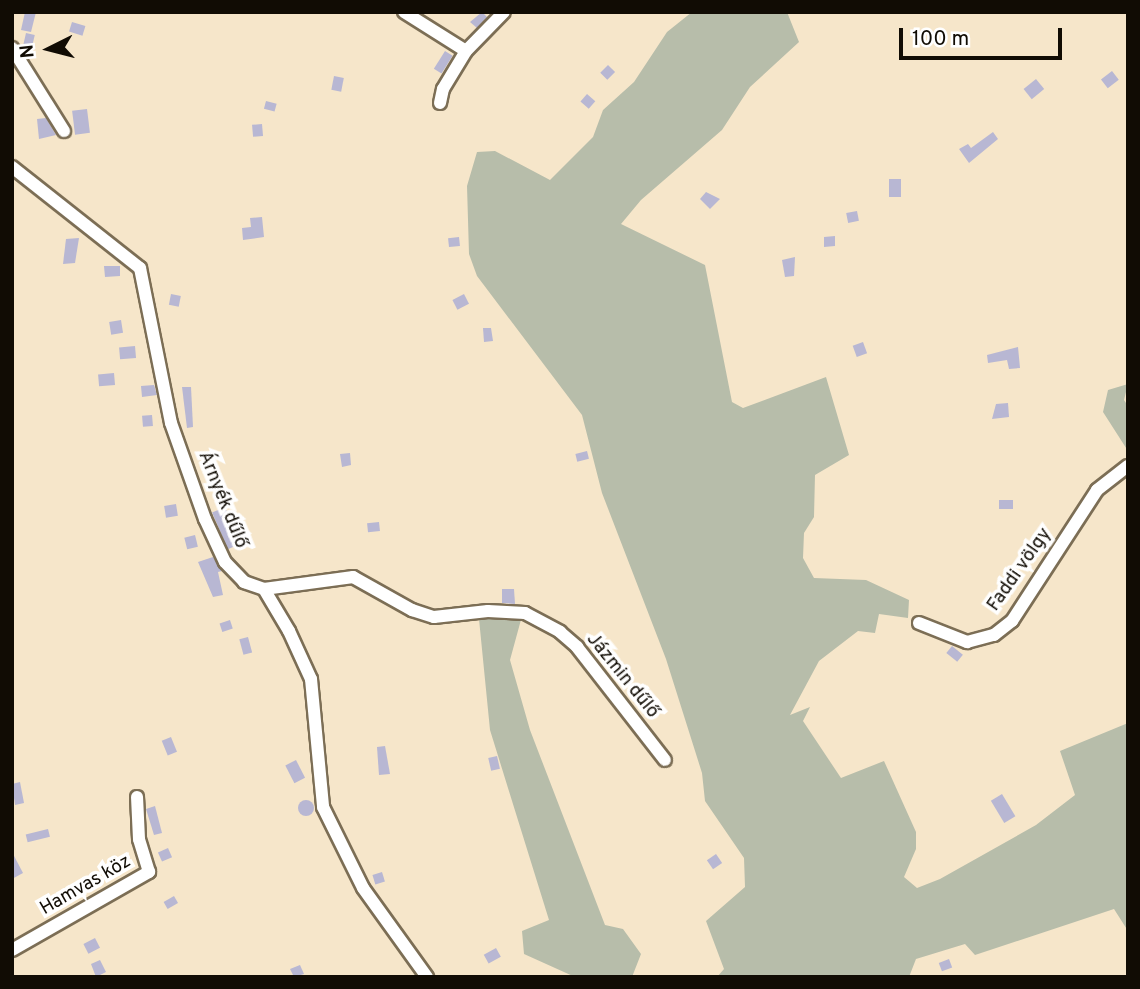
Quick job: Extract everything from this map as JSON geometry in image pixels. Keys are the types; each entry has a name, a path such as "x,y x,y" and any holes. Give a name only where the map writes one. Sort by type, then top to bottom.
{"street":[{"path":"404,12 466,51"},
{"path":"440,103 443,89 466,51 504,12"},
{"path":"12,48 64,131"},
{"name":"Árnyék dűlő","path":"12,167 139,268 171,423 205,519 225,562 244,582 264,589 274,601 311,679 323,807 363,888 427,977"},
{"name":"Faddi völgy","path":"919,623 967,642 994,635 1012,621 1097,490 1128,466"},
{"name":"Jázmin dűlő","path":"264,589 353,577 412,610 434,617 499,610 526,613 577,648 665,760"},
{"name":"Hamvas köz","path":"12,950 149,872 139,839 136,797"}],"green space":[{"path":"692,12 787,12 799,42 750,87 722,130 641,200 621,224 705,265 732,402 743,408 826,377 849,455 815,475 814,517 804,533 803,558 814,578 866,580 909,600 908,618 879,614 875,633 858,631 819,661 790,715 810,707 803,721 841,778 884,761 916,832 916,849 904,877 917,888 940,879 1036,825 1075,795 1060,751 1128,723 1128,931 1114,909 975,955 965,944 916,959 909,977 717,977 724,969 706,921 745,887 744,858 705,801 702,773 666,659 602,493 582,415 477,276 469,254 467,186 477,152 495,151 550,180 593,137 603,110 634,82 667,32"},
{"path":"1128,384 1124,400 1128,406 1128,451 1103,412 1108,390"},
{"path":"499,614 522,616 510,660 530,730 605,925 623,929 641,954 632,977 575,977 524,954 522,931 549,920 490,730 479,619"}],"building":[{"path":"25,12 36,12 31,32 21,30"},
{"path":"482,12 487,17 477,28 470,22"},
{"path":"72,22 85,26 82,36 69,32"},
{"path":"26,33 35,35 32,46 24,44"},
{"path":"445,51 453,56 442,74 434,69"},
{"path":"608,65 615,72 607,80 600,73"},
{"path":"1112,71 1119,80 1108,88 1101,80"},
{"path":"334,76 344,78 341,92 331,90"},
{"path":"1036,79 1044,89 1032,99 1024,89"},
{"path":"587,94 595,101 589,109 580,102"},
{"path":"266,101 277,104 275,112 264,109"},
{"path":"87,109 90,133 75,135 72,111"},
{"path":"46,118 56,135 39,139 37,119"},
{"path":"262,124 263,136 253,137 252,125"},
{"path":"993,132 998,139 969,163 959,149 968,144 971,148"},
{"path":"889,179 901,179 901,197 889,197"},
{"path":"706,192 720,199 710,209 700,199"},
{"path":"857,211 859,221 848,223 846,213"},
{"path":"262,217 264,237 243,240 242,228 251,227 250,218"},
{"path":"835,236 835,246 824,247 824,237"},
{"path":"459,237 460,246 449,247 448,238"},
{"path":"79,238 75,263 63,264 66,239"},
{"path":"795,257 794,276 785,277 782,260"},
{"path":"104,266 120,266 120,276 105,277"},
{"path":"171,294 181,296 179,307 169,305"},
{"path":"464,294 469,304 457,310 452,300"},
{"path":"121,320 123,333 111,335 109,322"},
{"path":"483,328 491,328 493,341 484,342"},
{"path":"863,342 867,353 857,357 853,346"},
{"path":"135,346 136,358 120,359 119,347"},
{"path":"1018,347 1020,368 1009,369 1007,360 988,363 987,355"},
{"path":"114,373 115,385 99,386 98,374"},
{"path":"154,385 157,395 142,397 141,386"},
{"path":"182,387 191,387 193,427 187,428"},
{"path":"1008,403 1009,417 992,419 996,404"},
{"path":"152,415 153,426 143,427 142,416"},
{"path":"587,451 589,459 577,462 575,454"},
{"path":"350,453 351,465 342,467 340,454"},
{"path":"999,500 1013,500 1013,509 999,509"},
{"path":"176,504 178,516 166,518 164,506"},
{"path":"225,507 241,544 228,549 212,512"},
{"path":"379,522 380,531 368,532 367,523"},
{"path":"195,535 198,547 187,549 184,538"},
{"path":"213,557 222,571 218,572 223,595 213,597 198,562"},
{"path":"502,589 514,589 515,604 502,603"},
{"path":"230,620 233,629 222,632 220,623"},
{"path":"248,637 252,652 243,655 239,639"},
{"path":"952,646 963,655 957,662 946,653"},
{"path":"171,737 177,752 168,756 162,741"},
{"path":"385,746 390,774 379,775 377,747"},
{"path":"497,756 500,769 491,771 488,758"},
{"path":"296,760 305,778 294,783 285,765"},
{"path":"20,782 24,803 15,805 12,784"},
{"path":"1002,794 1015,816 1004,823 991,801"},
{"path":"303,800 309,800 314,808 312,814 303,816 298,811 298,805"},
{"path":"155,806 162,833 154,835 146,809"},
{"path":"48,829 50,837 28,842 26,835"},
{"path":"168,848 172,857 162,862 158,852"},
{"path":"12,852 23,873 12,879"},
{"path":"716,854 722,863 713,869 707,860"},
{"path":"382,872 385,882 375,884 372,875"},
{"path":"174,896 178,903 168,909 164,902"},
{"path":"95,938 100,948 88,954 83,944"},
{"path":"496,948 501,957 489,964 484,955"},
{"path":"949,959 952,967 942,971 939,963"},
{"path":"100,960 106,972 96,977 91,964"},
{"path":"300,965 304,974 294,977 290,969"}]}
